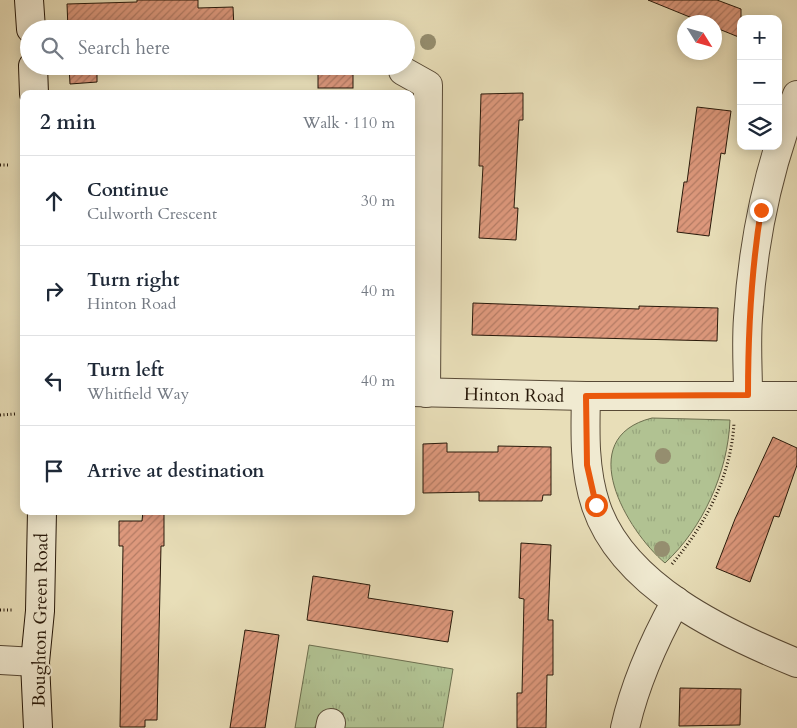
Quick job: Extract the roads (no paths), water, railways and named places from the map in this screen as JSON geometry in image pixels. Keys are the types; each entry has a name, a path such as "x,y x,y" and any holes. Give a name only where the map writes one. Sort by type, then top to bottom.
{"street":[{"path":"29,0 30,20"},
{"path":"33,75 34,90"},
{"path":"410,75 428,85 418,392"},
{"path":"742,395 754,254 771,169 797,95"},
{"name":"Hinton Road","path":"418,392 586,396 797,396"},
{"path":"586,396 587,465 601,520 621,552 652,584 676,601 743,638 797,663"},
{"name":"Boughton Green Road","path":"38,728 35,662 40,611 42,515"},
{"path":"625,728 645,663 676,601"},
{"path":"0,660 35,662"}]}
